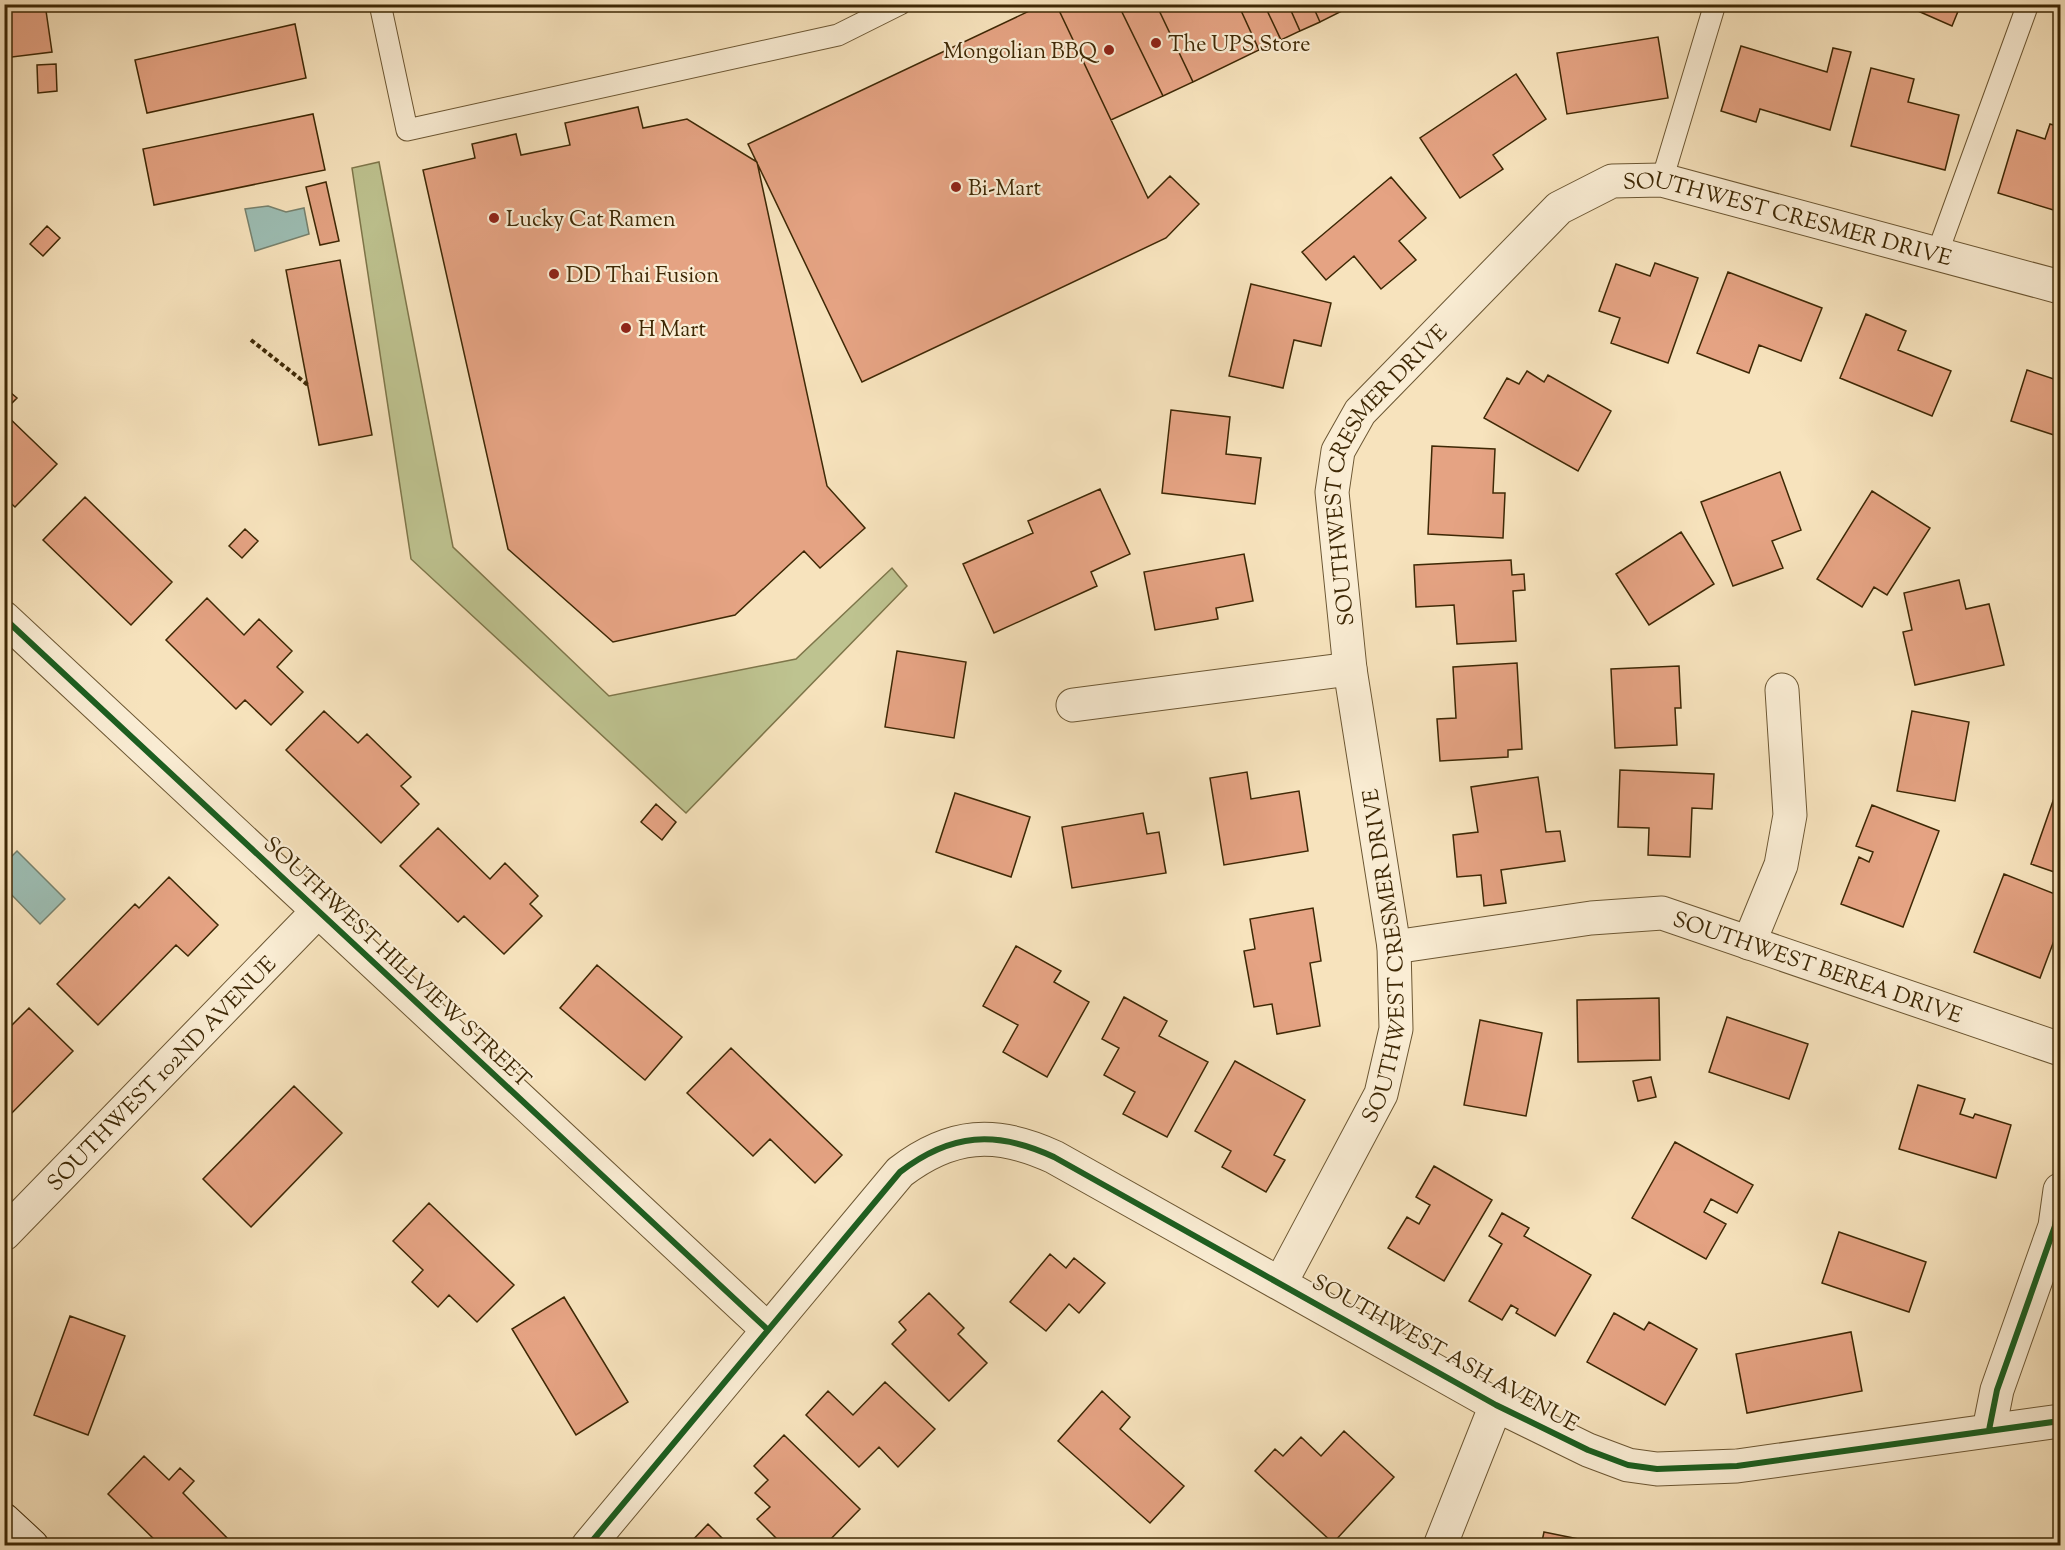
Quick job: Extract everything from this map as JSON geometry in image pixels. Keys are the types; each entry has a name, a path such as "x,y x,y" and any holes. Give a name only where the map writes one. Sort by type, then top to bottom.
{"street":[{"name":"SOUTHWEST CRESMER DRIVE","path":"1281,1282 1381,1094 1396,1029 1394,946 1350,669 1332,492 1338,451 1360,412 1559,208 1612,181 1662,180 2061,287"},
{"name":"SOUTHWEST HILLVIEW STREET","path":"4,618 768,1330"},
{"path":"1073,705 1350,669"},
{"path":"1749,943 1780,865 1790,815 1782,690"},
{"name":"SOUTHWEST 102ND AVENUE","path":"4,1234 318,911"},
{"name":"SOUTHWEST BEREA DRIVE","path":"1394,946 1591,918 1662,913 2061,1049"},
{"name":"SOUTHWEST ASH AVENUE","path":"588,1545 900,1172 934,1149 954,1142 980,1138 1034,1148 1281,1282 1496,1405 1588,1450 1628,1465 1656,1469 1737,1466 2061,1421"},
{"path":"1989,1430 1997,1390 2055,1226 2061,1190"},
{"path":"1440,1545 1496,1405"},
{"path":"4,1520 32,1545"}],"lane":[{"path":"380,4 407,130 838,35 900,4"},
{"path":"1662,180 1715,4"},
{"path":"1938,254 2028,4"}],"path":[{"path":"251,340 308,385"}],"green space":[{"path":"379,162 453,547 609,696 796,659 892,568 907,586 686,813 411,559 352,168"}],"water":[{"path":"268,206 286,212 304,208 309,234 255,251 245,209"},
{"path":"17,851 65,899 40,924 5,888 5,863"}],"building":[{"path":"4,4 45,4 52,52 4,58"},
{"name":"Bi-Mart","path":"1044,4 1056,4 1148,198 1170,176 1199,204 1166,238 862,382 748,144"},
{"name":"Mongolian BBQ","path":"1056,4 1118,4 1163,96 1111,120"},
{"name":"The UPS Store","path":"1118,4 1156,4 1193,82 1163,96"},
{"path":"1156,4 1238,4 1259,50 1193,82"},
{"path":"1238,4 1264,4 1281,40 1259,50"},
{"path":"1264,4 1288,4 1300,31 1281,40"},
{"path":"1288,4 1312,4 1320,22 1300,31"},
{"path":"1312,4 1346,4 1348,8 1320,22"},
{"path":"1902,4 1961,4 1952,26"},
{"path":"295,24 306,78 147,113 135,60"},
{"path":"1658,37 1668,98 1567,114 1557,53"},
{"path":"1741,46 1827,72 1833,48 1851,52 1830,130 1760,109 1756,122 1721,111"},
{"path":"56,64 57,91 38,93 37,65"},
{"path":"1871,68 1914,79 1908,102 1959,115 1945,170 1851,146"},
{"path":"1516,74 1546,119 1493,155 1503,169 1460,198 1420,138"},
{"name":"H Mart","path":"638,107 643,128 687,119 757,162 827,486 865,528 820,568 804,551 735,615 613,642 508,549 423,170 475,158 472,144 516,134 521,155 570,145 565,123"},
{"path":"313,114 325,170 154,205 143,149"},
{"path":"2050,124 2060,127 2060,212 1998,193 2017,130 2045,139"},
{"path":"1391,177 1426,218 1399,241 1416,260 1381,289 1354,256 1326,280 1302,252"},
{"path":"326,182 339,241 320,245 306,187"},
{"path":"47,226 60,238 43,256 30,244"},
{"path":"340,260 372,435 319,445 286,270"},
{"path":"1655,263 1698,278 1668,363 1611,343 1620,318 1599,311 1616,264 1650,276"},
{"path":"1728,272 1822,308 1801,361 1759,345 1749,373 1697,353"},
{"path":"1251,284 1331,303 1321,346 1294,340 1283,388 1229,376"},
{"path":"1866,314 1906,331 1898,350 1951,371 1932,416 1840,378"},
{"path":"2027,370 2060,381 2060,437 2011,421"},
{"path":"1527,371 1544,382 1548,375 1611,411 1578,471 1484,418 1507,378 1519,384"},
{"path":"4,387 17,398 4,411"},
{"path":"1171,410 1230,417 1226,454 1261,458 1255,504 1162,493"},
{"path":"4,413 57,464 15,507 4,497"},
{"path":"1432,446 1495,449 1493,493 1505,493 1503,538 1428,534"},
{"path":"1780,472 1801,530 1772,541 1783,568 1733,586 1701,502"},
{"path":"1100,489 1130,554 1091,572 1097,586 994,633 963,564 1033,533 1028,521"},
{"path":"1872,491 1930,528 1887,595 1874,587 1862,607 1817,579"},
{"path":"85,497 172,582 131,625 43,540"},
{"path":"245,529 258,541 242,558 229,546"},
{"path":"1681,532 1714,584 1649,625 1616,574"},
{"path":"1244,554 1253,601 1216,608 1218,619 1155,630 1144,572"},
{"path":"1511,560 1512,575 1524,574 1525,590 1513,591 1516,641 1457,644 1454,605 1416,607 1414,565"},
{"path":"1959,580 1966,609 1989,604 2004,665 1915,685 1903,632 1912,630 1904,593"},
{"path":"207,598 244,635 259,619 292,651 277,667 303,692 271,725 245,700 236,709 166,640"},
{"path":"897,651 966,662 954,738 885,727"},
{"path":"1517,663 1522,749 1508,750 1508,757 1440,761 1437,719 1456,718 1453,667"},
{"path":"1679,666 1681,708 1675,708 1677,745 1615,748 1611,669"},
{"path":"324,711 358,743 367,734 411,777 401,786 419,804 381,843 286,750"},
{"path":"1912,711 1969,722 1955,801 1897,791"},
{"path":"1620,770 1714,774 1712,809 1692,808 1690,857 1648,855 1649,828 1618,827"},
{"path":"1247,772 1251,799 1299,791 1308,851 1224,865 1210,778"},
{"path":"1538,777 1546,832 1560,831 1565,861 1501,870 1506,903 1484,906 1481,875 1457,877 1453,835 1478,832 1471,787"},
{"path":"2060,781 2060,874 2031,864"},
{"path":"955,793 1030,817 1011,877 936,852"},
{"path":"656,804 676,822 662,840 641,822"},
{"path":"1872,805 1939,831 1903,927 1841,904 1859,857 1869,862 1873,852 1856,846"},
{"path":"1143,813 1147,834 1159,832 1166,873 1072,888 1062,827"},
{"path":"438,828 490,879 505,863 538,896 530,904 542,916 504,954 464,916 458,922 400,866"},
{"path":"2004,874 2060,896 2060,940 2055,938 2040,978 1974,952"},
{"path":"169,877 218,925 188,956 176,945 98,1025 57,984 135,904 139,908"},
{"path":"1313,908 1321,961 1310,963 1320,1026 1277,1034 1272,1004 1254,1007 1244,951 1255,949 1250,919"},
{"path":"1016,946 1061,971 1054,982 1089,1002 1047,1077 1003,1052 1018,1025 983,1006"},
{"path":"597,965 682,1037 645,1080 560,1008"},
{"path":"1124,997 1167,1021 1159,1036 1208,1062 1167,1137 1123,1114 1135,1092 1104,1075 1119,1048 1102,1039"},
{"path":"1659,998 1660,1060 1578,1062 1577,1000"},
{"path":"29,1008 73,1051 4,1121 4,1033"},
{"path":"1727,1017 1808,1044 1789,1099 1709,1072"},
{"path":"1480,1020 1542,1033 1526,1116 1464,1105"},
{"path":"731,1048 842,1155 815,1183 770,1139 753,1156 687,1093"},
{"path":"1235,1061 1305,1100 1274,1155 1285,1160 1266,1192 1222,1167 1231,1151 1195,1131"},
{"path":"1651,1077 1656,1097 1638,1101 1633,1081"},
{"path":"1918,1085 1965,1099 1960,1114 1973,1118 1975,1114 2011,1125 1996,1178 1899,1149"},
{"path":"294,1086 342,1133 251,1227 203,1179"},
{"path":"1675,1142 1753,1185 1737,1213 1711,1199 1704,1212 1726,1224 1706,1259 1632,1218"},
{"path":"1434,1166 1492,1200 1444,1281 1388,1248 1407,1217 1419,1224 1430,1205 1416,1197"},
{"path":"429,1203 514,1285 477,1322 449,1295 438,1307 412,1282 423,1270 393,1241"},
{"path":"1502,1213 1529,1228 1524,1236 1591,1275 1555,1336 1516,1313 1518,1309 1511,1305 1502,1320 1469,1301 1502,1244 1489,1236"},
{"path":"1839,1232 1926,1262 1909,1312 1822,1283"},
{"path":"1050,1254 1066,1268 1074,1258 1105,1283 1079,1313 1069,1304 1046,1331 1010,1302"},
{"path":"929,1293 964,1328 958,1334 987,1363 949,1401 892,1344 906,1330 899,1322"},
{"path":"564,1297 628,1402 576,1435 512,1329"},
{"path":"1614,1313 1644,1330 1649,1322 1697,1349 1665,1405 1587,1362"},
{"path":"70,1316 125,1336 88,1435 34,1415"},
{"path":"1851,1332 1862,1391 1747,1413 1736,1354"},
{"path":"885,1382 935,1429 898,1467 879,1447 859,1467 806,1415 828,1391 853,1415"},
{"path":"1102,1391 1130,1417 1120,1429 1184,1486 1150,1523 1058,1441"},
{"path":"1344,1431 1394,1477 1333,1543 1255,1471 1275,1449 1283,1456 1301,1437 1321,1456"},
{"path":"784,1435 860,1509 824,1546 784,1546 757,1519 770,1507 755,1493 768,1480 754,1466"},
{"path":"144,1456 169,1480 180,1468 194,1481 183,1493 235,1546 161,1546 108,1494"},
{"path":"708,1524 730,1546 687,1546"},
{"path":"1544,1532 1613,1546 1541,1546"}],"cycle path":[{"path":"4,618 768,1330"},
{"path":"588,1546 900,1172 937,1149 974,1140 1013,1142 1054,1157 1496,1405 1588,1450 1628,1465 1657,1469 1737,1466 2060,1421"},
{"path":"1989,1430 1997,1390 2055,1226 2060,1190"}],"place":[{"name":"The UPS Store","path":"1156,43"},
{"name":"Mongolian BBQ","path":"1109,50"},
{"name":"Bi-Mart","path":"956,187"},
{"name":"Lucky Cat Ramen","path":"494,218"},
{"name":"DD Thai Fusion","path":"554,274"},
{"name":"H Mart","path":"626,328"}]}
